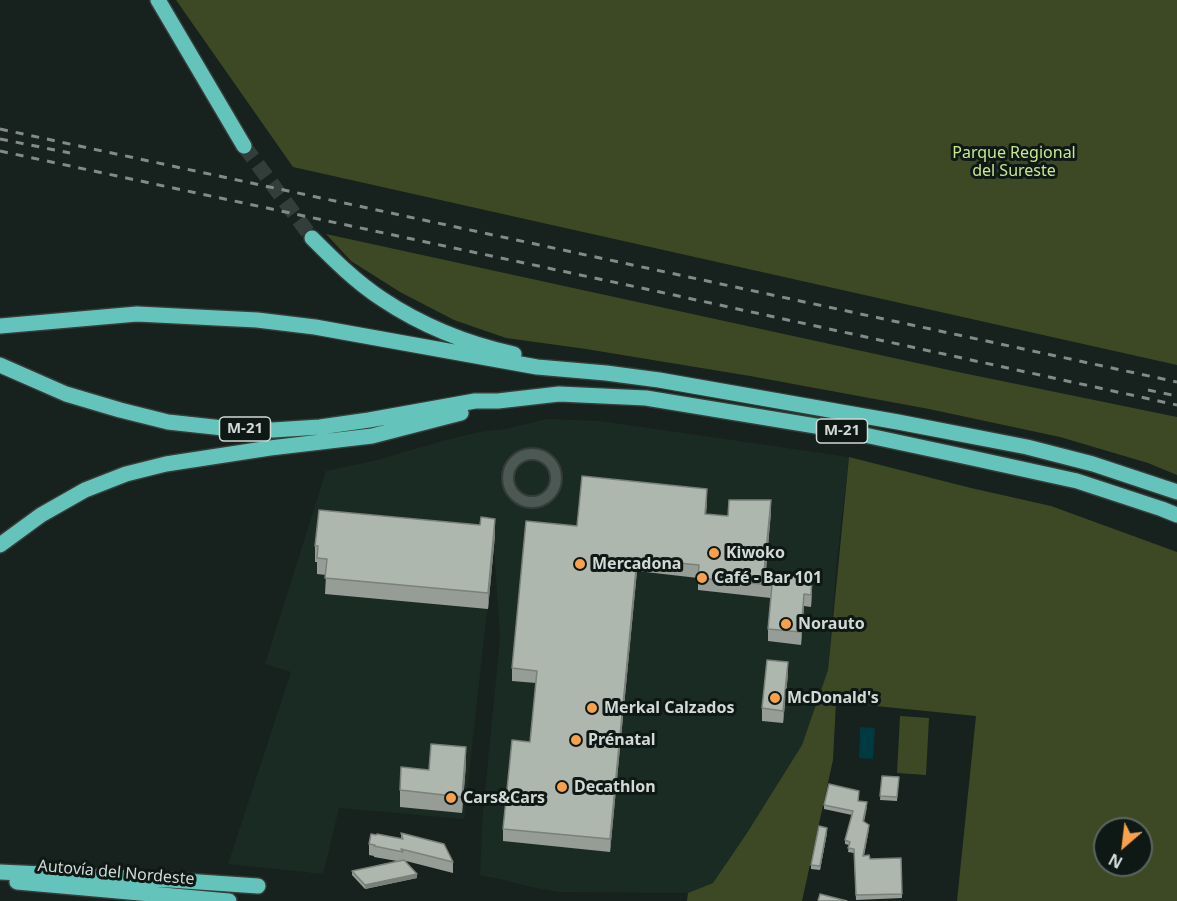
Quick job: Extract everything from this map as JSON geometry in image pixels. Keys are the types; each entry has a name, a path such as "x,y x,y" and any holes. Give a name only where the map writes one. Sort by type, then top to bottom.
{"highway":[{"path":"158,0 244,146"},
{"name":"M-21","path":"312,238 343,269 381,299 449,334 495,349 606,373"},
{"name":"M-21","path":"0,326 137,314 257,320 315,327 537,367 659,380 898,422 1027,447 1093,464 1177,492"},
{"name":"M-21","path":"0,365 66,394 120,410 168,422 223,428 273,430 320,427 475,401 498,401 559,394 646,398 846,431 972,458 1077,482 1177,515"},
{"path":"0,545 41,514 85,490 126,474 270,448 372,436 475,410 498,401"},
{"path":"0,872 258,886"},
{"name":"Autovía del Nordeste","path":"0,880 229,901"}],"street":[{"path":"533,454 548,460 556,474 554,489 543,500 535,502 519,498 513,492 508,477 514,463 519,458 533,454"}],"shaded area":[{"path":"547,419 600,421 849,457 837,559 828,670 802,745 713,883 688,893 561,892 480,875 482,823 500,638 494,548 464,819 339,808 323,874 228,864 291,672 265,664 326,471 377,460 479,432 505,429"}],"green space":[{"name":"Parque Regional del Sureste","path":"176,0 1177,0 1177,365 293,167"},
{"path":"326,234 958,372 1177,417 1177,475 1148,463 1060,437 929,409 750,376 506,338 454,320 400,292 351,261"},
{"path":"849,457 1051,506 1177,552 1177,901 957,901 976,716 836,702 833,760 802,901 687,901 688,893 713,883 802,745 828,670"},
{"path":"900,716 929,718 926,775 897,773"}],"water":[{"path":"860,727 875,728 873,759 859,758"}],"building":[{"path":"582,476 707,489 705,514 728,516 729,500 771,500 764,572 812,577 811,595 804,594 801,632 768,629 772,585 698,578 699,565 637,559 610,839 503,829 512,740 530,742 537,671 512,668 526,521 577,526"},
{"path":"319,510 480,525 481,517 495,519 488,593 325,578 327,559 317,558 318,546 315,546"},
{"name":"McDonald's","path":"767,660 788,662 783,711 762,708"},
{"path":"431,744 466,747 462,797 400,790 401,767 429,770"},
{"path":"882,776 899,777 897,797 880,796"},
{"path":"829,784 859,791 858,801 867,802 863,821 869,825 863,856 869,855 870,859 901,858 902,894 856,895 854,849 848,848 850,842 845,840 853,811 824,805"},
{"path":"819,826 827,828 820,866 811,865"},
{"path":"401,833 444,844 453,862 401,849 403,852 369,844 371,834 403,839"},
{"path":"404,860 417,874 365,885 352,871"},
{"path":"820,894 847,901 818,901"}],"tunnel":[{"path":"244,146 312,238"}],"railway":[{"path":"0,129 1177,382"},
{"path":"0,139 70,153"},
{"path":"0,151 1177,405"},
{"path":"1148,390 1177,396"}],"place":[{"name":"Kiwoko","path":"714,553"},
{"name":"Mercadona","path":"580,564"},
{"name":"Café - Bar 101","path":"702,578"},
{"name":"Norauto","path":"786,624"},
{"name":"McDonald's","path":"775,698"},
{"name":"Merkal Calzados","path":"592,708"},
{"name":"Prénatal","path":"576,740"},
{"name":"Decathlon","path":"562,787"},
{"name":"Cars&Cars","path":"451,798"}]}
